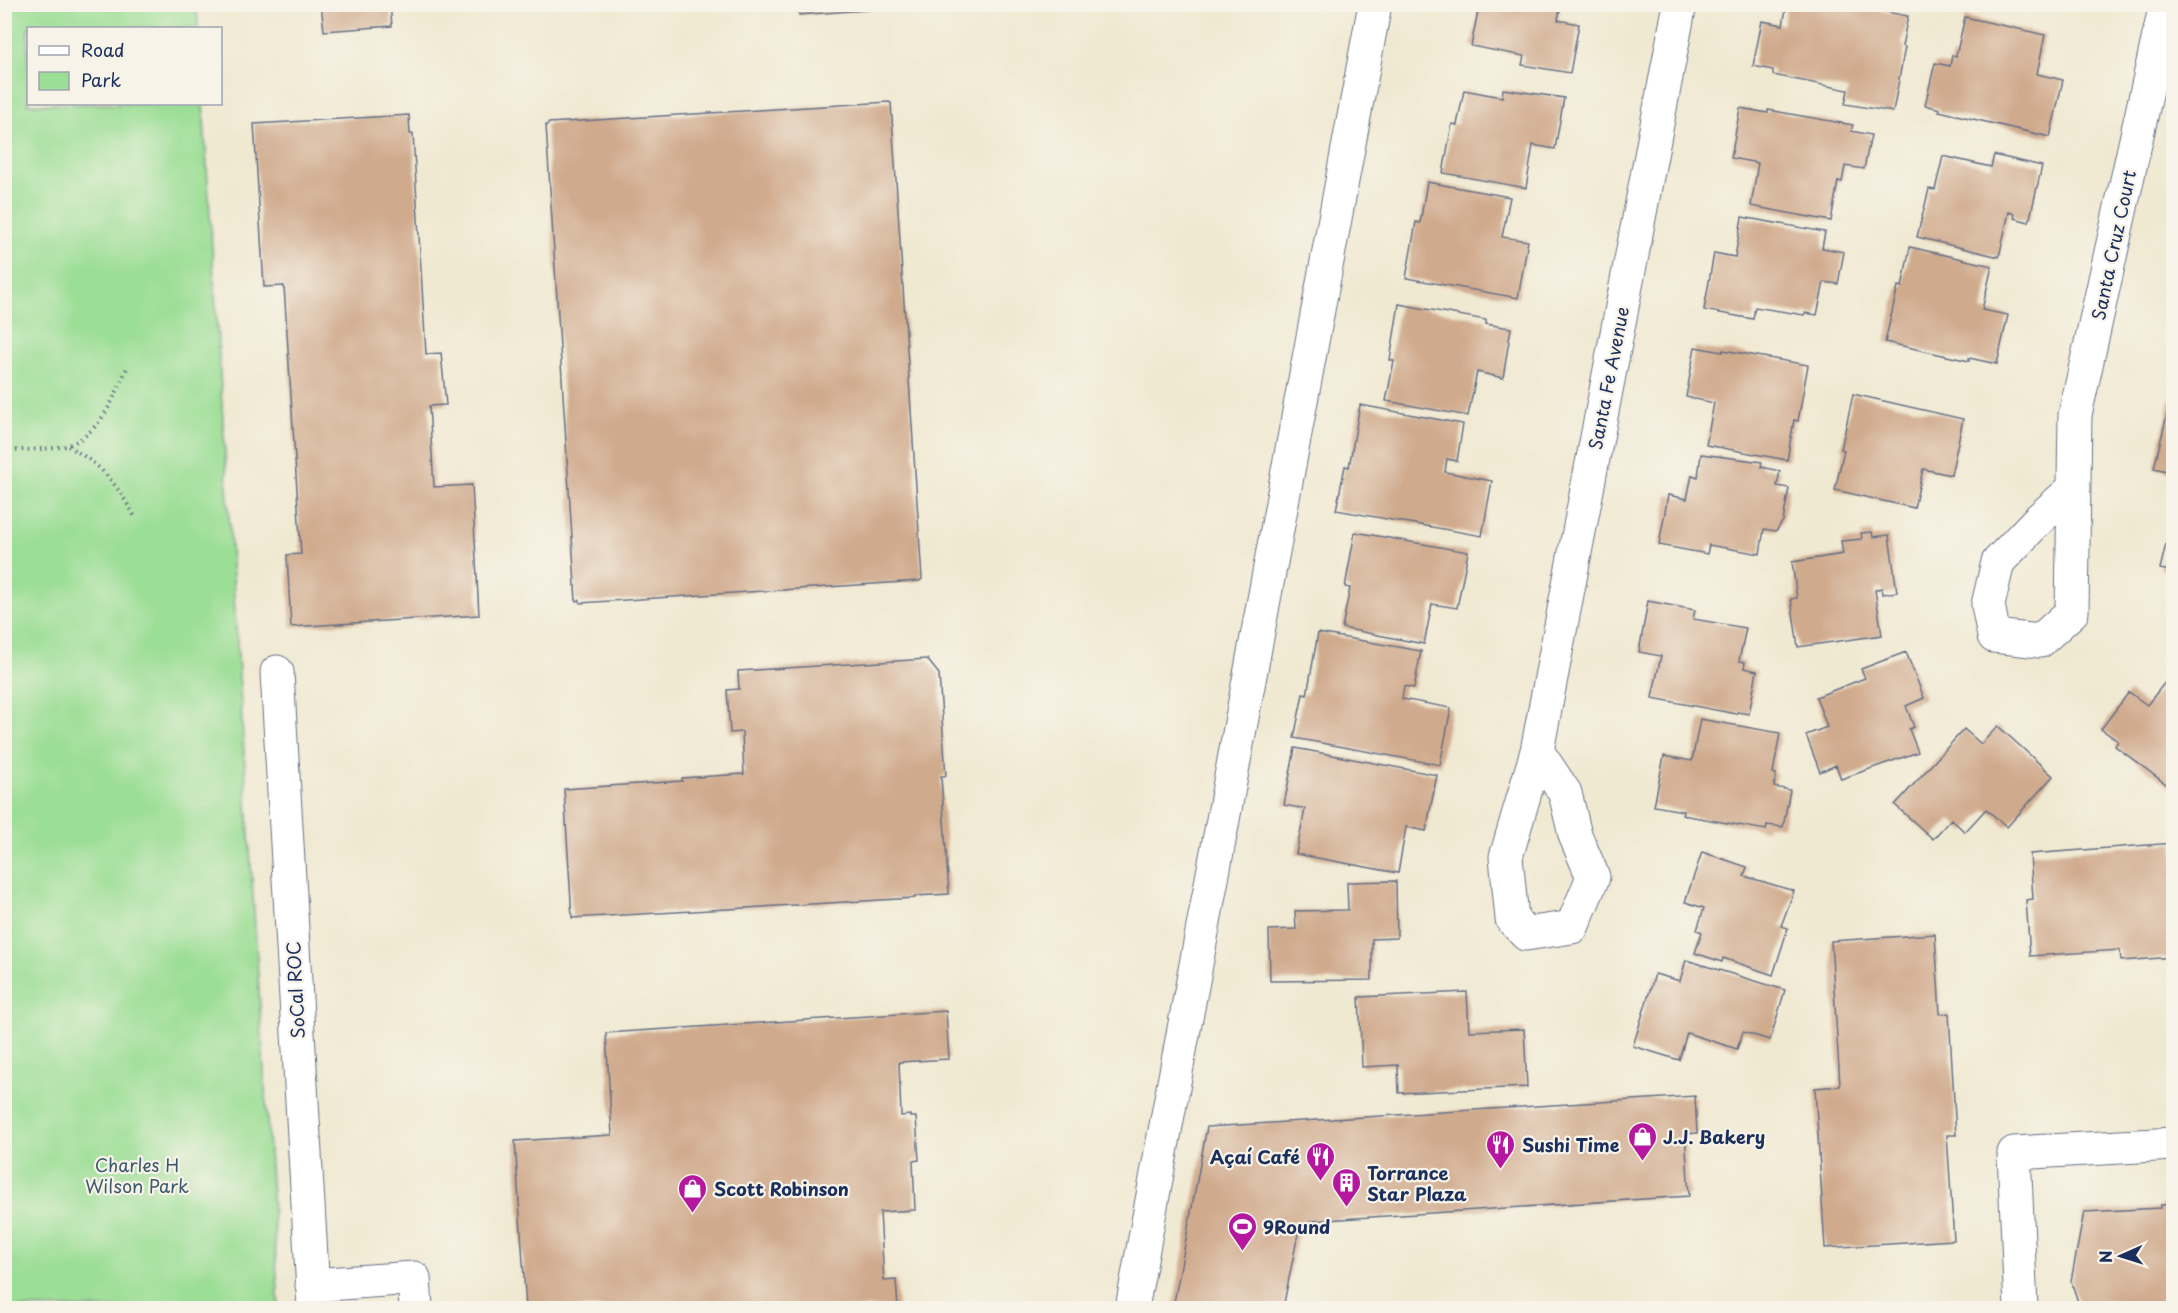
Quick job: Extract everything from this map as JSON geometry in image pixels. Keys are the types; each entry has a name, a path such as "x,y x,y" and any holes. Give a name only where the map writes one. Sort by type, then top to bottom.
{"street":[{"path":"1132,1308 1375,4"},
{"name":"Santa Fe Avenue","path":"1537,751 1565,793 1575,835 1593,877 1572,927 1526,934 1512,919 1506,856 1537,751 1680,4"},
{"name":"Santa Cruz Court","path":"2074,488 2076,416 2166,4"},
{"name":"SoCal ROC","path":"277,672 313,1297"},
{"path":"2020,1308 2014,1153 2174,1144"},
{"path":"313,1297 414,1278 416,1308"}],"path":[{"path":"4,451 68,446 87,434 102,419 127,368"},
{"path":"68,446 105,472 120,490 136,519"}],"green space":[{"name":"Charles H Wilson Park","path":"5,4 197,5 198,27 27,27 27,105 203,105 279,1308 5,1308"}],"building":[{"path":"321,4 390,4 392,26 324,31"},
{"path":"798,4 877,4 877,9 799,15"},
{"path":"1457,4 1561,4 1558,20 1579,24 1570,73 1522,65 1524,56 1471,46 1478,11 1457,7"},
{"path":"1787,4 1882,4 1881,11 1908,16 1902,46 1905,47 1893,112 1845,104 1848,90 1773,75 1773,70 1753,66 1762,21 1783,25"},
{"path":"1965,17 2045,35 2037,74 2063,80 2050,137 1939,111 1940,109 1925,105 1935,63 1950,66 1952,55 1956,56"},
{"path":"1503,89 1564,98 1555,149 1533,145 1526,188 1443,173 1452,124 1457,125 1464,90 1502,97"},
{"path":"891,103 922,579 580,603 580,600 576,601 546,125 548,123"},
{"path":"1740,108 1768,113 1768,110 1853,125 1851,131 1871,135 1864,169 1845,166 1842,182 1838,181 1831,221 1751,206 1758,163 1731,158"},
{"path":"409,115 410,134 413,134 426,354 441,353 446,405 429,406 434,487 472,485 479,615 291,627 287,555 301,554 284,286 264,287 254,124"},
{"path":"1994,155 2042,166 2029,222 2014,218 2015,214 2009,212 1999,257 1917,237 1929,189 1935,190 1943,156 1991,167"},
{"path":"1427,182 1510,197 1502,237 1528,241 1518,298 1406,278 1416,222 1420,223"},
{"path":"1742,217 1825,232 1822,248 1844,252 1838,284 1824,282 1817,315 1755,307 1753,319 1704,310 1714,253 1735,257"},
{"path":"1910,247 1992,266 1982,310 2008,315 1997,364 1969,358 1969,361 1885,342 1898,286 1902,287"},
{"path":"1399,304 1486,320 1486,324 1511,328 1503,378 1477,372 1468,416 1386,401 1394,361 1390,360"},
{"path":"1695,347 1808,365 1798,421 1794,420 1787,460 1706,445 1714,403 1686,397"},
{"path":"1853,394 1963,419 1951,475 1923,469 1914,508 1835,490"},
{"path":"2171,398 2174,399 2174,473 2154,468"},
{"path":"1360,405 1463,424 1457,461 1447,459 1445,472 1492,481 1482,536 1336,510 1345,466 1349,467"},
{"path":"1701,454 1762,462 1761,467 1780,471 1777,486 1789,488 1783,521 1776,531 1764,529 1760,554 1709,545 1707,554 1659,545 1668,495 1687,499 1692,475 1698,477"},
{"path":"2174,482 2174,504 2168,503"},
{"path":"2174,515 2174,572 2160,569"},
{"path":"1355,532 1468,552 1457,608 1432,604 1424,644 1342,628 1350,588 1345,587"},
{"path":"1872,532 1873,537 1889,535 1897,592 1883,594 1882,588 1875,590 1882,635 1798,647 1791,599 1797,598 1792,562 1843,554 1841,541 1862,539 1861,533"},
{"path":"1648,601 1695,610 1693,619 1746,628 1739,661 1745,662 1744,668 1757,671 1749,714 1737,712 1736,714 1652,698 1661,656 1639,652"},
{"path":"1318,633 1421,651 1414,688 1404,686 1402,699 1451,708 1440,765 1294,738 1303,694 1307,695"},
{"path":"1906,652 1924,698 1906,706 1914,727 1909,729 1918,752 1841,779 1836,765 1820,772 1806,735 1827,727 1816,697 1865,678 1861,669"},
{"path":"927,659 939,674 946,776 941,776 949,894 915,896 915,898 572,918 564,789 682,781 682,778 744,774 742,732 730,733 727,690 739,689 738,671"},
{"path":"2174,671 2174,790 2115,746 2118,741 2101,729 2129,692 2147,705"},
{"path":"1700,719 1780,733 1773,773 1776,774 1774,787 1790,790 1783,827 1767,825 1766,830 1682,815 1683,811 1654,806 1664,756 1692,761"},
{"path":"1998,726 2053,776 2007,827 1986,809 1965,832 1951,819 1933,839 1895,805 1964,729 1981,744"},
{"path":"1295,748 1437,775 1426,831 1406,827 1398,873 1296,854 1305,809 1284,805"},
{"path":"2174,843 2174,957 2121,961 2120,950 2030,956 2026,900 2033,899 2030,854"},
{"path":"1702,852 1747,867 1744,876 1794,891 1781,926 1788,928 1773,975 1723,958 1722,962 1695,953 1702,932 1697,930 1704,908 1685,902"},
{"path":"1396,881 1397,938 1372,939 1372,980 1270,981 1269,930 1296,929 1295,911 1348,910 1347,882"},
{"path":"1935,934 1940,1014 1949,1013 1956,1135 1947,1135 1954,1240 1825,1248 1815,1088 1840,1086 1831,941"},
{"path":"1686,960 1785,990 1770,1040 1743,1032 1737,1049 1687,1033 1679,1060 1633,1046 1655,974 1680,981"},
{"path":"1467,992 1469,1031 1524,1029 1527,1087 1399,1093 1398,1065 1362,1067 1359,997"},
{"path":"946,1011 949,1059 899,1062 901,1116 916,1117 919,1160 913,1161 915,1210 880,1212 884,1281 896,1280 898,1308 526,1308 515,1141 612,1135 606,1033"},
{"name":"Torrance Star Plaza","path":"1695,1096 1697,1133 1685,1134 1689,1196 1311,1221 1308,1227 1298,1234 1283,1308 1173,1308 1207,1127"},
{"path":"2174,1204 2174,1308 2080,1308 2071,1281 2084,1212 2161,1208 2161,1205"}],"place":[{"name":"J.J. Bakery","path":"1642,1162"},
{"name":"Sushi Time","path":"1501,1170"},
{"name":"Açaí Café","path":"1321,1182"},
{"name":"Torrance Star Plaza","path":"1346,1208"},
{"name":"Scott Robinson","path":"693,1214"},
{"name":"9Round","path":"1242,1252"}]}
